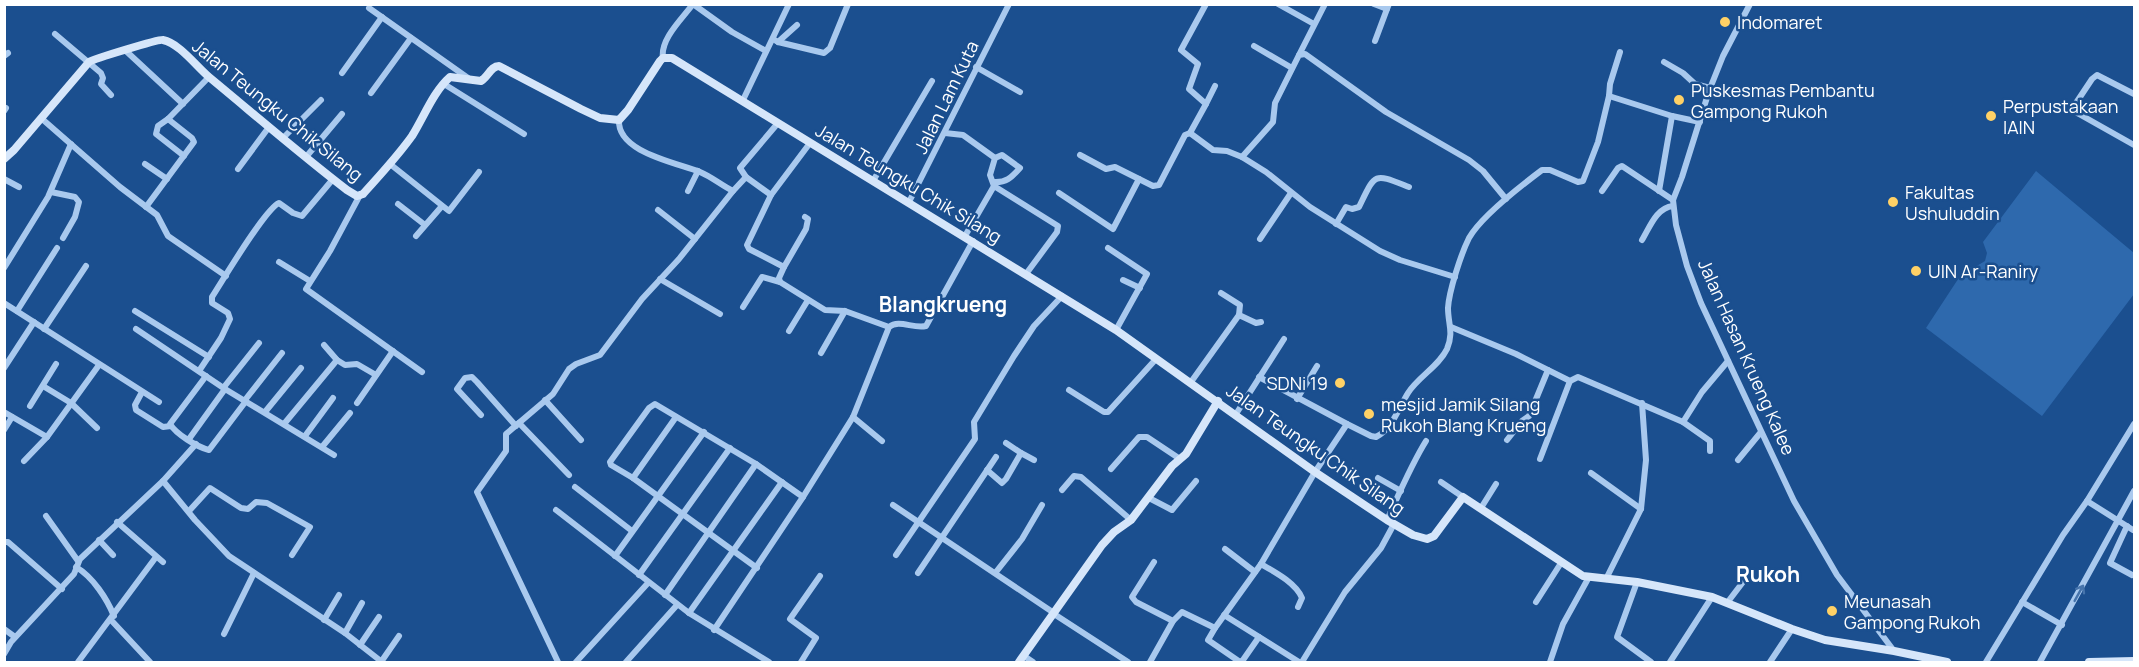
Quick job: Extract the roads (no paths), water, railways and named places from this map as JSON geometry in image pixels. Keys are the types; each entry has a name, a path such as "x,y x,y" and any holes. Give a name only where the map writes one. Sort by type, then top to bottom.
{"street":[{"path":"616,120 628,110 663,58 662,52 666,42 693,4 732,32 766,51"},
{"path":"775,40 789,4"},
{"path":"775,40 821,53 825,52 830,48 848,4"},
{"name":"Jalan Lam Kuta","path":"909,202 1009,4"},
{"path":"1206,4 1180,50 1198,64 1190,89 1206,104"},
{"path":"1278,4 1314,24"},
{"path":"1242,157 1273,122 1275,103 1325,4"},
{"path":"1374,4 1388,7 1375,41"},
{"path":"1642,240 1659,212 1673,203 1710,88 1748,5"},
{"path":"369,8 471,81"},
{"path":"342,73 382,17"},
{"path":"743,100 766,51 775,40 797,25"},
{"path":"55,34 103,76 101,84 111,95"},
{"path":"371,93 411,38"},
{"name":"Jalan Teungku Chik Silang","path":"89,62 95,58 163,40 180,50 333,180 353,194 360,195 390,164 412,135 444,84"},
{"path":"1254,46 1292,68"},
{"path":"126,51 183,104"},
{"path":"1259,377 1371,436 1380,435 1391,424 1409,391 1446,350 1451,327 1448,309 1455,277 1470,236 1506,199 1542,170 1550,170 1578,182 1583,181 1598,142 1610,84 1620,52"},
{"path":"1299,55 1305,54 1386,112 1469,160 1483,171 1506,199"},
{"name":"Jalan Teungku Chik Silang","path":"663,58 676,59 1116,330 1315,472 1413,535 1430,538 1437,534 1463,497"},
{"path":"4,159 89,62"},
{"path":"1664,62 1683,73 1695,84 1710,88"},
{"path":"524,134 444,84 448,78 453,76 471,81 484,80 493,68 499,66 581,109 600,117 616,120"},
{"path":"976,67 1020,92"},
{"path":"2134,94 2097,75 2074,106 2075,111 2079,114 2134,145"},
{"path":"184,156 156,134 158,126 168,119 209,77"},
{"path":"873,181 932,81"},
{"path":"1080,155 1106,169 1115,167 1154,186 1159,185 1185,135 1190,133 1215,86"},
{"path":"1609,96 1672,116 1700,122"},
{"path":"283,138 321,100"},
{"path":"306,157 342,114"},
{"path":"1659,191 1672,116"},
{"path":"41,118 161,220 168,236 226,276"},
{"path":"146,207 194,140 168,119"},
{"path":"616,120 622,132 631,142 649,155 698,171 733,191"},
{"path":"771,195 747,177 740,168 778,123"},
{"path":"238,170 269,127"},
{"path":"945,133 963,135 995,158"},
{"path":"1190,133 1213,150 1227,151 1242,157 1336,224 1400,260 1455,277"},
{"path":"784,267 747,245 771,195 810,143"},
{"path":"4,268 51,192 71,144"},
{"path":"714,630 757,568 853,417 889,327 897,323 918,327 926,326 994,184 1010,179 1020,168 1002,155 995,158 992,164 990,175 994,184 1058,226 1057,232 1026,274"},
{"path":"146,164 167,179"},
{"path":"390,164 449,211 479,172"},
{"path":"1602,191 1620,166 1659,191 1673,203"},
{"path":"688,191 698,171"},
{"path":"558,663 477,492 504,454 506,435 544,400 561,382 569,369 600,355 642,299 747,177"},
{"path":"1336,224 1346,207 1352,209 1359,207 1372,180 1377,177 1409,187"},
{"path":"4,178 19,187"},
{"path":"1059,193 1113,229 1139,179"},
{"path":"200,371 230,319 228,313 212,303 211,299 265,217 279,203 293,213 302,216 333,180"},
{"path":"51,192 75,197 80,202 75,217 63,238"},
{"path":"1260,239 1291,193"},
{"path":"360,195 330,251 306,289 422,372"},
{"name":"Jalan Hasan Krueng Kalee","path":"1673,203 1676,225 1701,303 1794,501 1846,588 1894,651"},
{"path":"398,204 425,225"},
{"path":"416,236 442,206"},
{"path":"658,210 695,239"},
{"path":"780,282 784,267 806,229 808,219 805,217"},
{"path":"16,311 57,248"},
{"path":"1108,248 1145,272 1146,277 1116,330"},
{"path":"279,262 310,281"},
{"path":"44,329 86,266"},
{"path":"743,307 762,277 780,282 825,310 845,312 889,327"},
{"path":"660,279 720,314"},
{"path":"1123,280 1140,288"},
{"path":"1191,382 1239,315 1240,305 1221,293"},
{"path":"896,555 975,439 974,422 1014,356 1034,326 1062,296"},
{"path":"789,331 808,300"},
{"path":"4,303 159,402"},
{"path":"135,311 209,357"},
{"path":"821,353 845,312"},
{"path":"1239,315 1261,322"},
{"path":"4,368 34,322"},
{"path":"1451,327 1516,354 1570,381"},
{"path":"136,329 206,376 334,455"},
{"path":"1236,414 1284,339"},
{"path":"189,439 260,343"},
{"path":"324,345 337,360 345,365 357,364 376,375"},
{"path":"357,403 393,351"},
{"path":"142,392 135,405 136,410 163,427 171,426 206,450 210,449 282,354"},
{"path":"1069,390 1104,412 1108,412 1156,359"},
{"path":"284,424 337,360"},
{"path":"1683,422 1702,393 1728,361"},
{"path":"30,406 56,364"},
{"path":"24,461 46,437 99,364"},
{"path":"1297,399 1317,366"},
{"path":"265,412 301,368"},
{"path":"1507,440 1529,416 1548,370"},
{"path":"171,426 172,420 206,376"},
{"path":"481,415 457,389 465,378 472,377 569,475"},
{"path":"1540,459 1570,381 1578,377 1683,422 1710,441 1710,451"},
{"path":"43,386 71,403 97,428"},
{"path":"304,436 333,398"},
{"path":"544,400 581,440"},
{"path":"1034,663 1021,659 1102,545 1114,532 1131,520 1172,466 1190,448 1218,402"},
{"path":"1606,579 1641,509 1646,460 1642,403"},
{"path":"757,568 633,478 611,465 610,462 652,405 657,405 756,464 803,497"},
{"path":"4,412 46,437"},
{"path":"322,447 350,413"},
{"path":"4,430 12,417"},
{"path":"633,478 676,417"},
{"path":"853,417 882,441"},
{"path":"1259,637 1240,662 1209,642 1208,639 1262,564 1315,472 1347,424"},
{"path":"1986,663 2062,535 2087,501 2134,424"},
{"path":"615,556 704,432"},
{"path":"1738,460 1761,432"},
{"path":"1111,469 1137,438 1143,436 1180,459"},
{"path":"1224,615 1300,663 1345,592 1381,548 1401,491 1426,441"},
{"path":"1006,443 1034,460"},
{"path":"4,654 15,637 62,589 74,573 77,564 117,522 163,481 196,444"},
{"path":"639,575 730,448"},
{"path":"987,470 1002,483 1004,482 1021,453"},
{"path":"918,573 996,457"},
{"path":"664,595 756,464"},
{"path":"1592,473 1641,509"},
{"path":"1062,490 1074,476 1081,477 1131,520"},
{"path":"1378,478 1401,491"},
{"path":"163,481 229,556 345,633 381,662 399,636"},
{"path":"1149,498 1172,510 1196,481"},
{"path":"689,613 782,482"},
{"path":"1441,482 1578,574 1637,582 1712,597 1825,640 1894,651 1930,661 1947,663"},
{"path":"1481,508 1496,484"},
{"path":"189,511 210,488 241,508 248,509 256,502 267,503 310,528 292,555"},
{"path":"575,488 632,531"},
{"path":"2040,663 2134,490"},
{"path":"2087,501 2132,529 2110,563 2132,576"},
{"path":"893,505 996,572 1128,663"},
{"path":"996,572 1022,539 1042,506"},
{"path":"556,510 677,605 769,663"},
{"path":"46,516 77,564 99,591 112,618 150,663"},
{"path":"117,522 164,562"},
{"path":"99,540 113,555"},
{"path":"4,542 8,542 62,589"},
{"path":"1225,549 1255,572"},
{"path":"78,663 156,557"},
{"path":"1154,562 1132,597 1136,602 1173,621"},
{"path":"1536,602 1562,562"},
{"path":"1262,564 1300,594 1302,598 1298,608"},
{"path":"224,634 254,573"},
{"path":"801,663 816,638 790,619 820,576"},
{"path":"1550,663 1563,624 1589,577"},
{"path":"1637,582 1616,635 1651,663"},
{"path":"1727,603 1743,582"},
{"path":"576,663 648,583"},
{"path":"324,620 339,595"},
{"path":"1670,663 1712,597"},
{"path":"2022,602 2062,625"},
{"path":"345,633 362,603"},
{"path":"626,663 677,605"},
{"path":"1150,663 1173,621 1184,611 1215,628"},
{"path":"360,645 379,617"},
{"path":"4,629 15,637"},
{"path":"1770,663 1792,629"},
{"path":"1638,663 1642,655"},
{"path":"2089,663 2134,660"}],"place":[{"name":"Indomaret","path":"1725,22"},
{"name":"Puskesmas Pembantu Gampong Rukoh","path":"1679,100"},
{"name":"Perpustakaan IAIN","path":"1991,116"},
{"name":"Fakultas Ushuluddin","path":"1893,202"},
{"name":"UIN Ar-Raniry","path":"1916,271"},
{"name":"SDNi 19","path":"1340,383"},
{"name":"mesjid Jamik Silang Rukoh Blang Krueng","path":"1369,414"},
{"name":"Meunasah Gampong Rukoh","path":"1832,611"}],"district":[{"name":"Blangkrueng","path":"943,304"},
{"name":"Rukoh","path":"1768,574"}]}
